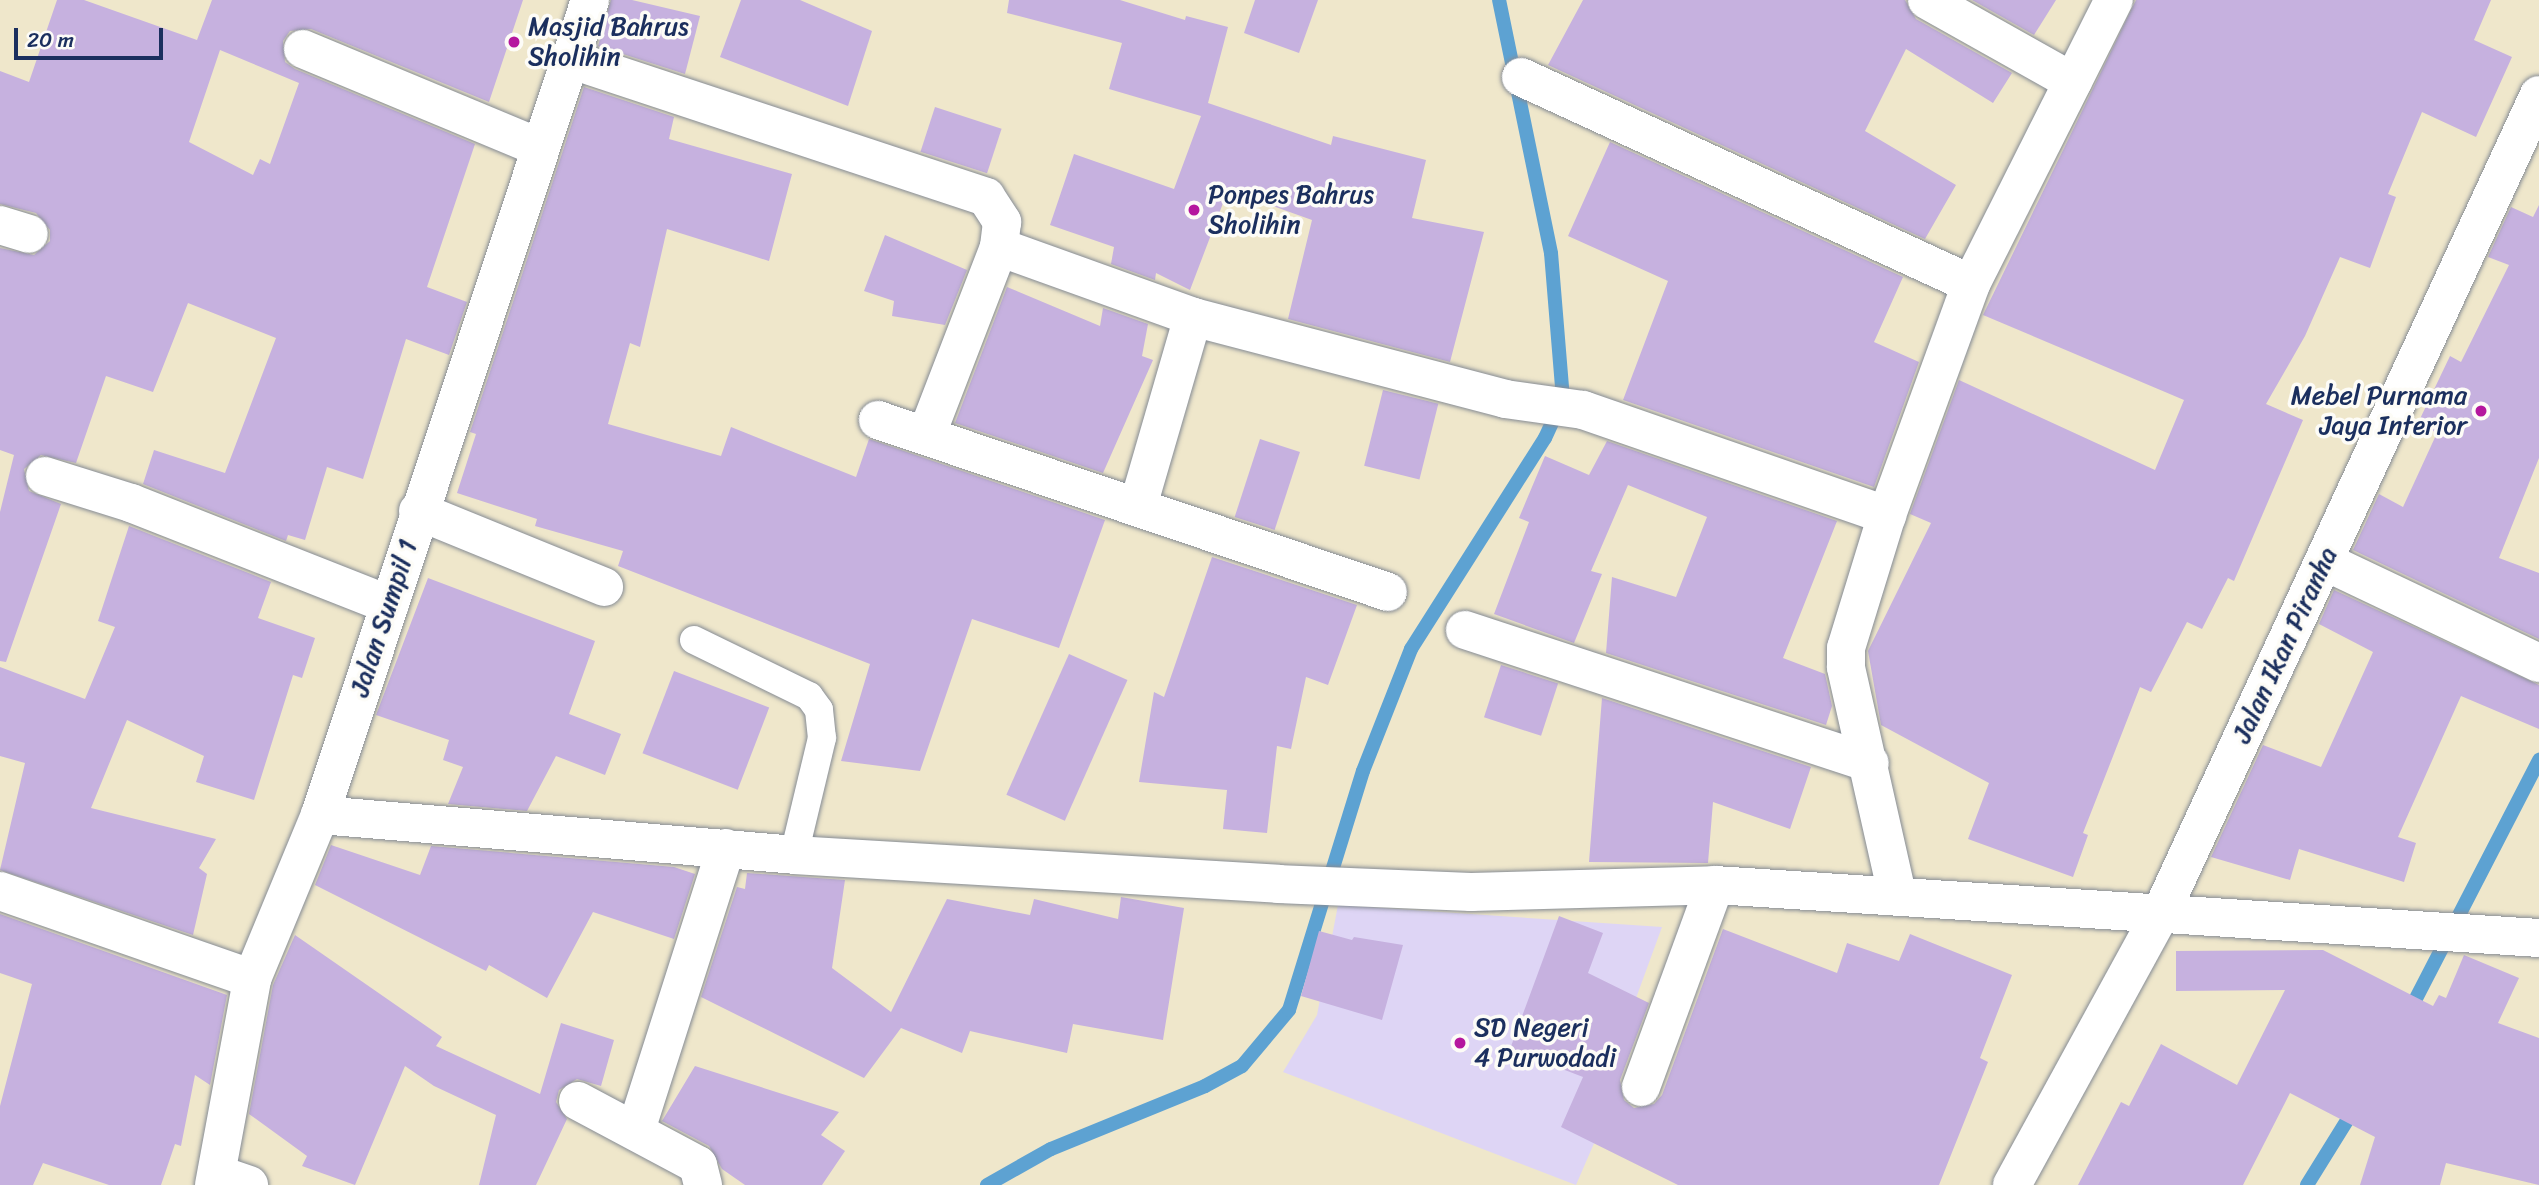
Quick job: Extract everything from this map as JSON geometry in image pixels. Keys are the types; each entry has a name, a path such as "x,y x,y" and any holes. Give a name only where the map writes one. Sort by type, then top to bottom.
{"street":[{"name":"Jalan Sumpil 1","path":"227,1181 252,979 320,815 390,605 418,511 590,0"},
{"path":"1927,0 2073,82"},
{"path":"1897,894 1870,763 1846,667 1846,648 1887,515 1970,284 2114,0"},
{"path":"303,49 539,147"},
{"path":"572,60 986,197 1002,222 999,247 928,434"},
{"path":"1521,77 1970,284"},
{"name":"Jalan Ikan Piranha","path":"2012,1185 2161,913 2539,95"},
{"path":"999,247 1192,317 1505,399 1583,410 1887,515"},
{"path":"1138,506 1192,317"},
{"path":"878,421 928,434 1388,593"},
{"path":"44,476 131,503 390,605"},
{"path":"418,511 604,587"},
{"path":"2324,561 2539,663"},
{"path":"1465,630 1870,763"},
{"path":"320,815 794,855 1278,884 1532,892 1715,885 1897,894 2387,926 2477,936 2539,938"},
{"path":"636,1130 726,849"},
{"path":"1641,1087 1715,885"},
{"path":"0,891 252,979"},
{"path":"578,1101 698,1165 703,1185"}],"lane":[{"path":"694,640 809,696 819,710 822,738 794,855"}],"shaded area":[{"name":"SD Negeri 4 Purwodadi","path":"1338,905 1662,927 1597,1105 1608,1111 1576,1185 1283,1072 1317,1015"}],"building":[{"path":"57,0 84,0 197,40 212,0 523,0 489,102 311,29 290,31 283,41 285,62 295,69 475,144 427,287 467,302 449,355 406,339 363,479 327,467 305,540 288,535 286,541 143,484 154,450 225,473 276,338 188,303 153,392 106,376 76,463 41,455 24,469 29,491 61,504 6,662 0,661 0,512 14,455 0,450 0,248 34,255 50,241 50,230 36,213 0,204 0,71 29,82","holes":["220,50 299,83 270,164 260,159 253,175 189,142"]},
{"path":"611,0 632,0 700,16 685,74 598,46"},
{"path":"741,0 800,0 872,31 848,106 720,57"},
{"path":"1009,0 1120,0 1185,20 1186,16 1228,27 1208,103 1331,145 1333,136 1426,160 1412,218 1484,232 1450,362 1288,319 1312,220 1228,190 1190,290 1156,273 1155,280 1111,264 1114,247 1050,225 1074,154 1174,189 1201,116 1109,89 1122,43 1007,13"},
{"path":"1255,0 1318,0 1299,53 1244,33"},
{"path":"1583,0 1905,0 1916,19 2012,73 1993,103 1906,49 1865,131 1956,185 1925,239 1548,65"},
{"path":"1972,0 2056,0 2034,35"},
{"path":"2136,0 2491,0 2474,40 2512,57 2476,137 2422,112 2388,194 2396,197 2370,268 2340,257 2305,336 2266,404 2303,420 2234,581 2228,578 2202,629 2187,622 2151,692 2140,687 2083,833 2088,835 2073,877 1968,839 1989,783 1881,725 1868,651 1931,523 1910,514 1959,380 2155,470 2184,400 1983,315"},
{"path":"584,87 674,117 669,139 792,174 769,261 667,229 640,347 630,343 608,424 721,456 731,427 856,477 869,439 1105,520 1059,648 972,619 920,771 841,761 870,664 618,566 623,551 535,526 537,519 457,493 476,434 470,432"},
{"path":"935,107 1002,129 987,173 920,152"},
{"path":"1610,142 1903,277 1874,342 1919,362 1874,487 1623,400 1668,281 1568,236"},
{"path":"2539,205 2539,458 2499,558 2539,573 2539,639 2353,550 2379,494 2403,507 2437,433 2418,423 2450,356 2461,362 2509,265 2488,257 2511,207 2533,217"},
{"path":"885,235 967,270 945,325 892,316 894,301 864,291"},
{"path":"1007,287 1100,326 1103,308 1148,324 1142,356 1153,360 1103,473 955,423"},
{"path":"1383,390 1438,404 1419,479 1364,466"},
{"path":"1260,439 1300,452 1275,530 1235,517"},
{"path":"1607,441 1837,521 1783,658 1825,674 1832,706 1826,725 1606,653 1612,577 1676,597 1707,517 1628,485 1591,571 1602,574 1574,643 1494,614 1529,522 1519,518 1545,456 1589,475"},
{"path":"129,526 271,582 258,618 315,638 302,678 293,675 254,800 196,782 204,756 127,720 91,808 216,839 199,868 207,874 193,935 0,870 25,763 0,756 0,667 85,699 115,627 98,621"},
{"path":"1212,557 1357,605 1328,685 1306,677 1291,749 1277,746 1267,833 1223,829 1227,790 1139,782 1154,692 1164,697"},
{"path":"428,578 595,641 569,714 621,734 605,775 556,756 527,811 448,804 463,767 443,760 449,740 376,715"},
{"path":"2334,590 2539,685 2539,729 2461,696 2398,837 2416,843 2404,882 2299,849 2290,880 2211,857 2263,745 2321,767 2373,652 2319,624"},
{"path":"1069,654 1127,680 1065,821 1006,795"},
{"path":"1501,665 1558,684 1541,736 1484,717"},
{"path":"674,671 769,708 738,790 642,753"},
{"path":"1602,698 1811,767 1790,829 1713,802 1708,863 1589,862"},
{"path":"331,845 420,875 431,846 674,867 695,874 674,939 593,912 547,998 489,965 486,971 315,885"},
{"path":"747,873 845,880 832,968 891,1012 947,899 1030,915 1034,899 1118,919 1121,897 1184,908 1163,1040 1073,1024 1067,1053 970,1031 962,1053 901,1028 864,1078 701,997 737,887 745,889"},
{"path":"0,914 227,995 210,1085 195,1075 181,1146 175,1144 161,1185 109,1185 43,1163 33,1185 0,1185 0,1106 32,984 0,973"},
{"path":"1559,916 1603,933 1588,973 1649,1003 1620,1080 1624,1100 1634,1108 1654,1104 1662,1095 1723,929 1837,973 1847,943 1899,961 1910,934 2012,975 1980,1058 1988,1062 1939,1185 1678,1185 1561,1127 1583,1077 1510,1049"},
{"path":"1319,931 1352,940 1354,937 1403,945 1382,1020 1301,996"},
{"path":"295,935 442,1037 436,1046 540,1094 561,1023 614,1040 601,1086 577,1079 559,1090 556,1102 567,1119 536,1185 479,1185 496,1115 434,1086 405,1066 355,1185 302,1166 307,1156 249,1114 273,985"},
{"path":"2323,950 2433,1006 2439,995 2446,998 2464,955 2519,978 2498,1023 2539,1038 2539,1185 2446,1163 2440,1185 2360,1185 2375,1137 2290,1093 2243,1185 2078,1185 2121,1102 2129,1106 2161,1044 2237,1085 2285,990 2176,991 2176,951"},
{"path":"695,1066 839,1112 821,1135 845,1151 822,1185 745,1185 722,1169 709,1146 662,1121"}],"waterway":[{"path":"987,1185 1051,1149 1205,1086 1242,1066 1289,1010 1363,771 1411,649 1545,438 1563,399 1551,253 1499,0"},
{"path":"2409,1012 2539,760"},
{"path":"2307,1185 2356,1106"}],"place":[{"name":"Masjid Bahrus Sholihin","path":"514,42"},
{"name":"Ponpes Bahrus Sholihin","path":"1194,210"},
{"name":"Mebel Purnama Jaya Interior","path":"2481,411"},
{"name":"SD Negeri 4 Purwodadi","path":"1460,1043"}]}
